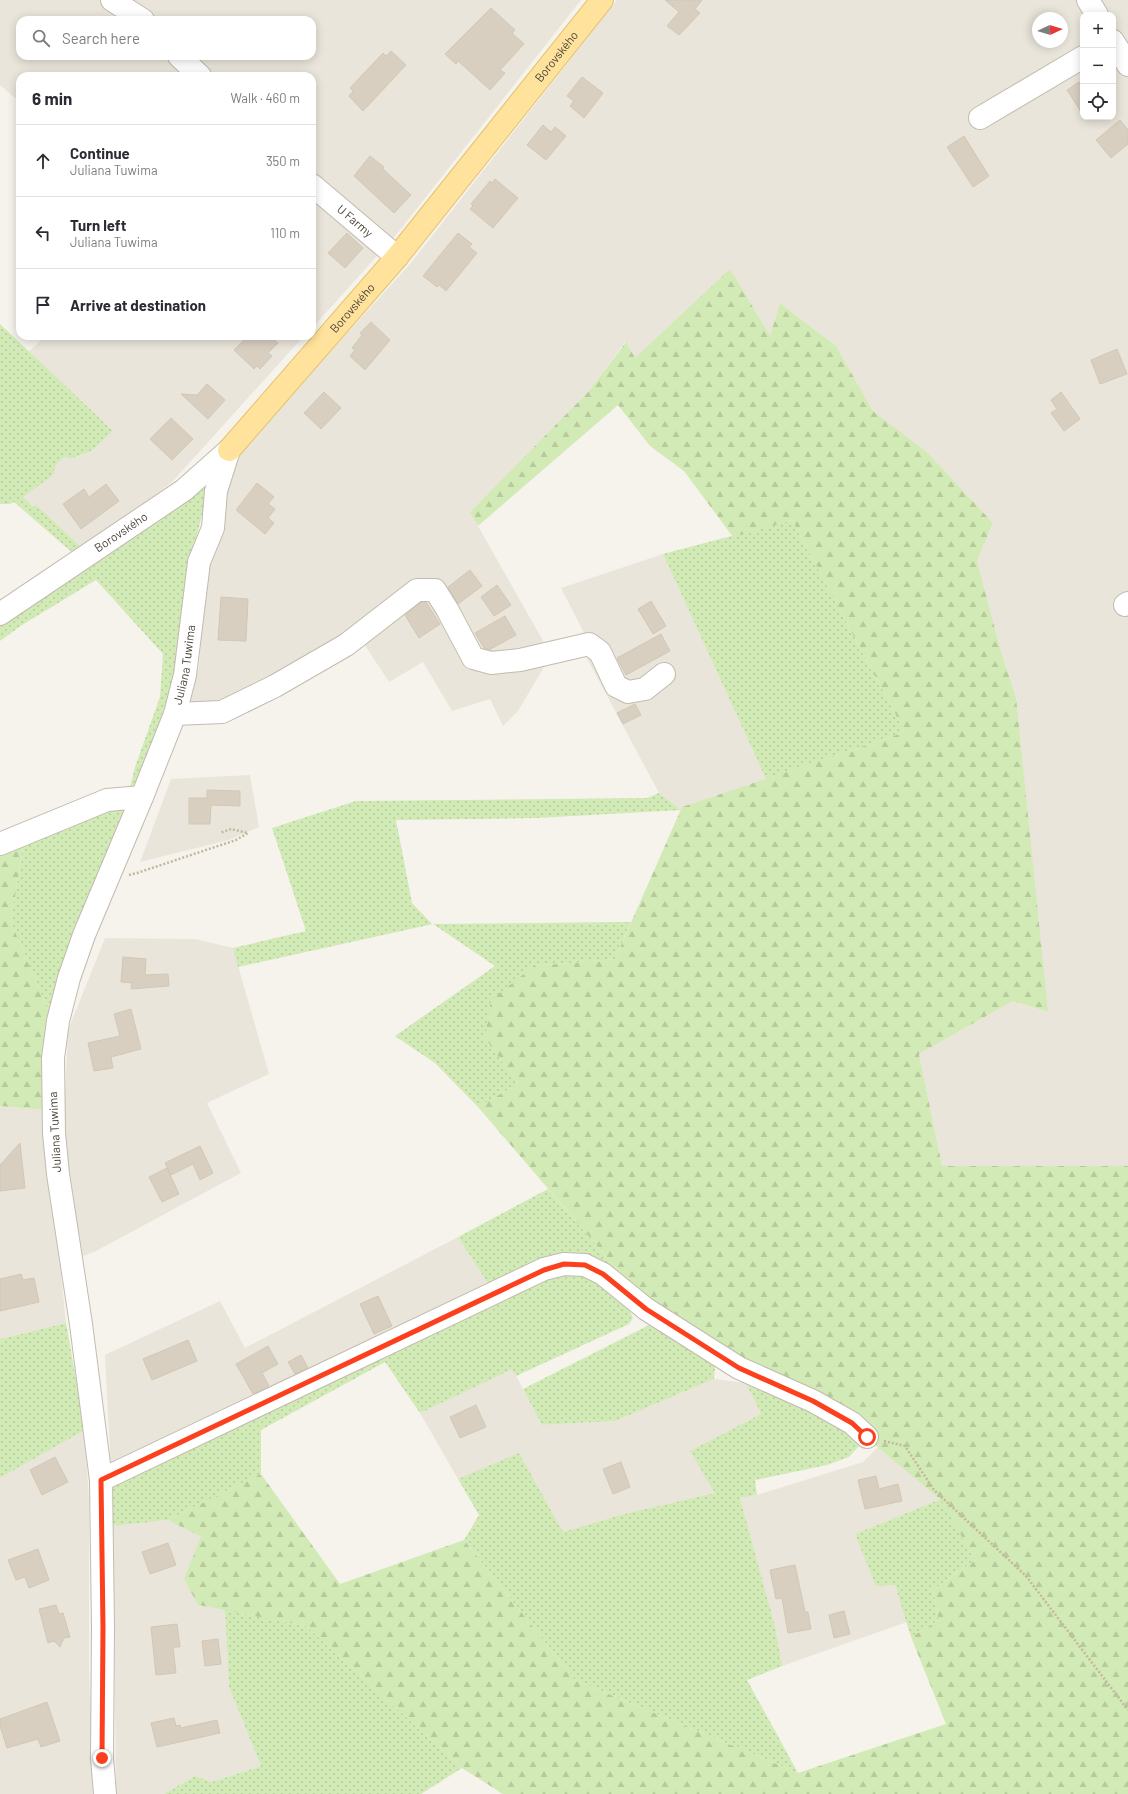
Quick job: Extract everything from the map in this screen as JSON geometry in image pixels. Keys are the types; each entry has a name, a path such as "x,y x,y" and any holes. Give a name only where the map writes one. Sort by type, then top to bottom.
{"main road":[{"name":"Borovského","path":"229,450 397,257 602,0"}],"street":[{"path":"112,0 137,16"},
{"path":"1088,0 1095,12"},
{"path":"1116,46 1128,65"},
{"path":"980,118 1080,58"},
{"path":"183,60 196,72"},
{"name":"U Farmy","path":"316,188 397,257"},
{"name":"Borovského","path":"0,614 184,490 229,450"},
{"name":"Juliana Tuwima","path":"105,1794 102,1758 103,1627 101,1480 81,1324 58,1174 52,1091 53,1058 58,1021 69,978 84,935 142,798 175,714 184,675 199,562 213,528 216,491 229,450"},
{"path":"195,480 216,491"},
{"path":"175,714 222,712 275,686 346,645 417,590 435,590 448,609 473,658 491,663 520,660 589,644 600,652 616,686 628,692 645,689 664,674"},
{"path":"0,844 107,800 142,798"},
{"path":"101,1480 544,1270 564,1264 585,1265 603,1274 646,1309 739,1368 813,1401 852,1423 867,1437"}],"path":[{"path":"107,878 137,873 236,840 248,833 231,829 220,833"},
{"path":"867,1437 905,1446 934,1490 1026,1576 1128,1710"}],"shaded area":[{"path":"0,0 581,0 396,235 316,324 316,72 16,72 16,99 0,85"},
{"path":"617,0 1128,0 1128,1166 942,1166 919,1054 1013,1001 1047,1012 1016,697 1002,655 977,561 993,523 927,452 873,411 836,346 780,303 770,337 635,358 625,342 589,391 470,512 546,646 584,633 561,588 663,554 766,779 682,807 681,810 659,793 583,651 556,660 544,667 518,711 503,726 490,699 452,711 423,662 389,682 364,644 224,708 185,709 199,667 204,572 238,453 410,264"},
{"path":"42,340 300,340 172,482 129,515 81,547 36,506 34,507 23,497 59,460 66,457 72,459 91,451 113,431 28,352"},
{"path":"250,775 259,827 229,840 140,862 171,779"},
{"path":"105,938 195,939 233,948 269,1074 207,1103 241,1173 94,1252 80,1257 63,1144 68,1030"},
{"path":"0,1106 44,1110 66,1323 0,1339"},
{"path":"458,1237 489,1285 111,1470 105,1355 220,1301 245,1348"},
{"path":"512,1368 542,1425 615,1421 714,1379 746,1383 761,1414 690,1451 716,1493 624,1514 563,1532 519,1454 458,1479 420,1413"},
{"path":"85,1430 89,1504 89,1670 94,1794 0,1794 0,1478"},
{"path":"878,1447 941,1499 855,1534 895,1585 907,1622 782,1666 775,1626 740,1498 757,1495 863,1462"},
{"path":"168,1520 201,1537 198,1605 225,1610 229,1687 261,1766 212,1782 195,1776 164,1794 116,1794 113,1526"}],"green space":[{"path":"730,269 770,336 780,303 836,346 873,411 927,452 993,523 977,561 1002,655 1016,697 1048,1012 1013,1001 919,1054 942,1166 1128,1166 1128,1794 503,1794 462,1768 306,1626 198,1605 184,1579 201,1537 168,1520 261,1474 340,1584 464,1540 575,1680 798,1773 946,1724 911,1637 939,1620 933,1590 975,1560 941,1500 808,1389 729,1358 648,1305 478,1107 518,1084 485,1038 491,1000 534,966 615,959 682,807 905,732 792,520 733,537 684,471 650,446 618,405 478,526 470,512 589,391 626,342 635,358"},
{"path":"0,324 113,431 91,451 71,459 66,457 60,460 53,475 23,497 34,507 36,505 81,547 74,554 14,502 10,504 0,504"},
{"path":"214,480 206,498 189,568 178,664 148,760 129,792 135,767 160,697 163,654 96,580 22,625 0,641 0,623"},
{"path":"792,520 905,732 766,779 663,554"},
{"path":"659,793 681,810 537,818 396,820 412,903 432,924 631,922 615,959 534,966 485,1038 518,1084 478,1107 435,1063 395,1036 495,966 433,924 238,967 233,948 306,931 272,828 356,801 647,798"},
{"path":"109,806 126,810 50,1015 11,922 24,841"},
{"path":"24,841 11,922 50,1015 44,1110 0,1106 0,851"},
{"path":"548,1189 631,1285 582,1256 489,1285 458,1237"},
{"path":"584,1269 624,1297 633,1318 629,1324 516,1376 512,1369 420,1413 385,1362 261,1430 261,1474 168,1520 113,1526 111,1483 555,1273"},
{"path":"66,1323 85,1430 0,1478 0,1339"},
{"path":"651,1324 715,1366 714,1379 615,1421 542,1425 523,1389"},
{"path":"746,1383 856,1429 860,1445 849,1457 827,1465 755,1480 757,1495 740,1498 775,1626 782,1666 747,1680 798,1773 575,1680 464,1540 479,1515 458,1479 519,1453 563,1532 624,1514 715,1493 690,1451 761,1414"},
{"path":"941,1499 975,1560 933,1590 939,1620 911,1637 895,1585 876,1586 855,1534"},
{"path":"225,1610 306,1626 462,1768 421,1794 164,1794 195,1776 212,1782 261,1766 229,1687"}],"building":[{"path":"665,0 702,0 695,9 700,13 679,35 667,26 679,12"},
{"path":"491,8 515,30 512,33 524,44 500,70 505,73 490,90 458,61 456,64 445,54"},
{"path":"391,51 406,65 363,111 349,96 353,91 350,88 383,53 386,56"},
{"path":"582,77 603,93 584,118 570,106 574,101 567,96"},
{"path":"1079,82 1080,110 1067,90"},
{"path":"1120,120 1128,130 1128,144 1111,158 1096,140"},
{"path":"543,125 551,132 555,127 566,136 546,160 527,145"},
{"path":"964,136 989,176 973,187 947,147"},
{"path":"370,156 384,167 383,169 411,195 394,213 354,176"},
{"path":"495,179 518,198 493,228 470,209 473,206 471,204 490,181 492,183"},
{"path":"347,233 363,248 345,268 328,253"},
{"path":"458,233 472,244 469,247 477,253 446,291 439,285 437,287 423,276"},
{"path":"371,322 390,340 365,370 350,356 355,350 352,348 362,335 360,333"},
{"path":"244,340 275,340 278,343 268,353 272,356 260,369 257,366 254,369 234,350"},
{"path":"1117,349 1127,374 1100,384 1091,360"},
{"path":"207,384 225,400 208,419 181,394 197,395"},
{"path":"324,392 341,408 321,429 304,413"},
{"path":"1061,392 1080,419 1064,431 1051,413 1057,409 1051,400"},
{"path":"171,418 193,439 172,460 150,439"},
{"path":"257,483 274,497 268,504 275,509 268,518 274,523 265,534 236,510"},
{"path":"106,484 119,501 81,529 63,504 84,489 89,497"},
{"path":"470,570 482,586 458,604 448,587"},
{"path":"497,585 511,605 494,616 481,597"},
{"path":"221,597 248,599 246,641 218,640"},
{"path":"651,601 666,626 653,634 638,609"},
{"path":"421,602 426,602 440,624 419,638 405,615"},
{"path":"505,616 516,635 489,650 484,648 475,633"},
{"path":"661,634 670,651 626,675 617,658"},
{"path":"635,704 641,715 623,724 617,713"},
{"path":"207,790 240,791 240,806 211,805 210,824 189,824 189,798 207,798"},
{"path":"123,957 146,959 145,975 168,974 169,986 131,989 132,983 121,982"},
{"path":"131,1009 141,1049 111,1057 113,1068 94,1071 88,1043 120,1036 114,1014"},
{"path":"20,1143 25,1188 0,1191 0,1165"},
{"path":"200,1146 213,1173 200,1180 193,1164 171,1175 165,1163"},
{"path":"167,1168 179,1194 162,1202 149,1177"},
{"path":"21,1274 23,1280 34,1278 39,1302 0,1311 0,1279"},
{"path":"378,1296 392,1326 374,1334 360,1304"},
{"path":"188,1340 197,1361 152,1380 143,1359"},
{"path":"268,1346 278,1364 262,1373 269,1386 253,1394 236,1364"},
{"path":"301,1355 308,1368 295,1374 288,1362"},
{"path":"476,1405 486,1427 460,1438 450,1417"},
{"path":"55,1457 68,1482 42,1495 30,1470"},
{"path":"621,1462 630,1487 613,1494 603,1469"},
{"path":"876,1476 879,1489 898,1484 902,1501 865,1509 858,1480"},
{"path":"168,1543 176,1565 150,1574 142,1552"},
{"path":"38,1549 49,1580 29,1588 25,1577 16,1580 8,1560"},
{"path":"795,1565 805,1612 808,1612 811,1629 788,1633 782,1598 776,1599 770,1570"},
{"path":"56,1605 59,1614 63,1613 70,1637 64,1638 60,1647 54,1641 48,1643 39,1609"},
{"path":"844,1611 850,1634 834,1638 829,1615"},
{"path":"177,1624 180,1647 173,1647 176,1673 156,1675 151,1627"},
{"path":"218,1639 221,1664 205,1666 202,1641"},
{"path":"47,1702 60,1741 41,1747 38,1739 7,1748 0,1726 0,1719"},
{"path":"174,1718 176,1726 180,1725 181,1728 217,1720 220,1733 157,1747 151,1723"}],"route":[{"path":"102,1758 103,1627 101,1480 544,1270 564,1264 585,1265 603,1274 646,1309 739,1368 813,1401 852,1423 867,1437"}]}
